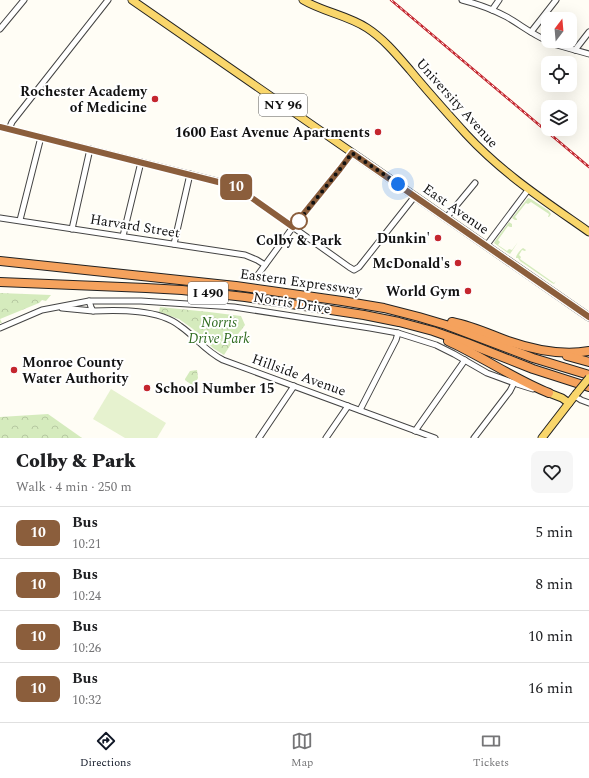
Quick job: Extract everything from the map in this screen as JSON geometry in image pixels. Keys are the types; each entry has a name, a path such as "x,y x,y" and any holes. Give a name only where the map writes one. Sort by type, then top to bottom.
{"highway":[{"name":"Eastern Expressway","path":"0,261 236,286 349,302 398,311 446,325 526,356 589,376"},
{"name":"Eastern Expressway","path":"0,282 153,288 210,293 378,317 413,325 460,340 533,370 589,387"},
{"path":"398,311 460,324 518,344 589,362"},
{"path":"413,325 462,348 549,393"},
{"path":"542,350 567,353 589,351"}],"main road":[{"name":"East Avenue","path":"132,0 589,317"},
{"name":"University Avenue","path":"303,0 318,8 358,22 374,34 391,49 468,137 496,164 528,190 589,232"},
{"path":"542,438 589,376"},
{"name":"Norris Drive","path":"549,393 562,398 569,403"}],"street":[{"path":"0,29 24,0"},
{"path":"9,129 13,121 108,0"},
{"path":"462,0 479,5 507,17 541,38"},
{"path":"492,10 499,0"},
{"path":"530,32 556,0"},
{"path":"575,50 589,32"},
{"path":"569,48 589,54"},
{"path":"0,127 190,174 238,188 351,268 356,270 415,196"},
{"path":"20,220 40,137"},
{"path":"72,229 90,149"},
{"path":"257,276 293,227 352,153"},
{"path":"123,236 141,162"},
{"path":"174,244 190,174"},
{"path":"446,218 475,182"},
{"path":"486,246 528,190"},
{"name":"Harvard Street","path":"0,218 245,255 265,265"},
{"path":"89,301 93,311"},
{"name":"Norris Drive","path":"0,328 34,313 53,307 89,301 142,301 234,307 398,333 450,352 484,372 514,383 549,393"},
{"name":"Hillside Avenue","path":"53,307 88,311 132,311 147,313 164,318 180,325 203,347 216,356 246,369 435,438"},
{"path":"360,410 396,340 398,333"},
{"path":"414,430 465,360"},
{"path":"474,438 510,391 514,383"},
{"path":"259,438 294,386"},
{"path":"575,395 583,401 589,403"},
{"path":"326,438 348,406"}],"green space":[{"path":"528,198 549,211 551,214 549,217 549,214 531,202 528,204 526,203 515,217 517,220 512,218"},
{"path":"509,222 512,224 512,227 508,226 498,240 500,242 498,245 507,251 509,249 512,250 518,242 510,254 494,243"},
{"path":"523,248 526,250 522,250 519,255 521,257 520,259 554,283 556,281 554,284 516,258 518,253"},
{"path":"0,293 51,295 46,301 42,300 39,303 0,319"},
{"name":"Norris Drive Park","path":"160,307 241,316 245,325 224,355 213,348 193,329 179,319 159,312"},
{"path":"197,370 198,378 194,385 192,385 185,379 190,371"},
{"path":"111,389 166,423 157,438 125,438 93,419"},
{"path":"48,414 82,438 0,438 0,417"}],"railway":[{"path":"391,0 589,167"}],"bus line":[{"name":"10","path":"0,127 230,185 238,188 293,227 352,153 589,317"}],"place":[{"name":"Rochester Academy of Medicine","path":"155,99"},
{"name":"1600 East Avenue Apartments","path":"378,132"},
{"name":"Colby & Park","path":"299,221"},
{"name":"Dunkin'","path":"438,238"},
{"name":"McDonald's","path":"458,263"},
{"name":"World Gym","path":"468,291"},
{"name":"Monroe County Water Authority","path":"14,370"},
{"name":"School Number 15","path":"147,388"}],"route":[{"path":"299,221 297,223 352,153 398,184"}]}
